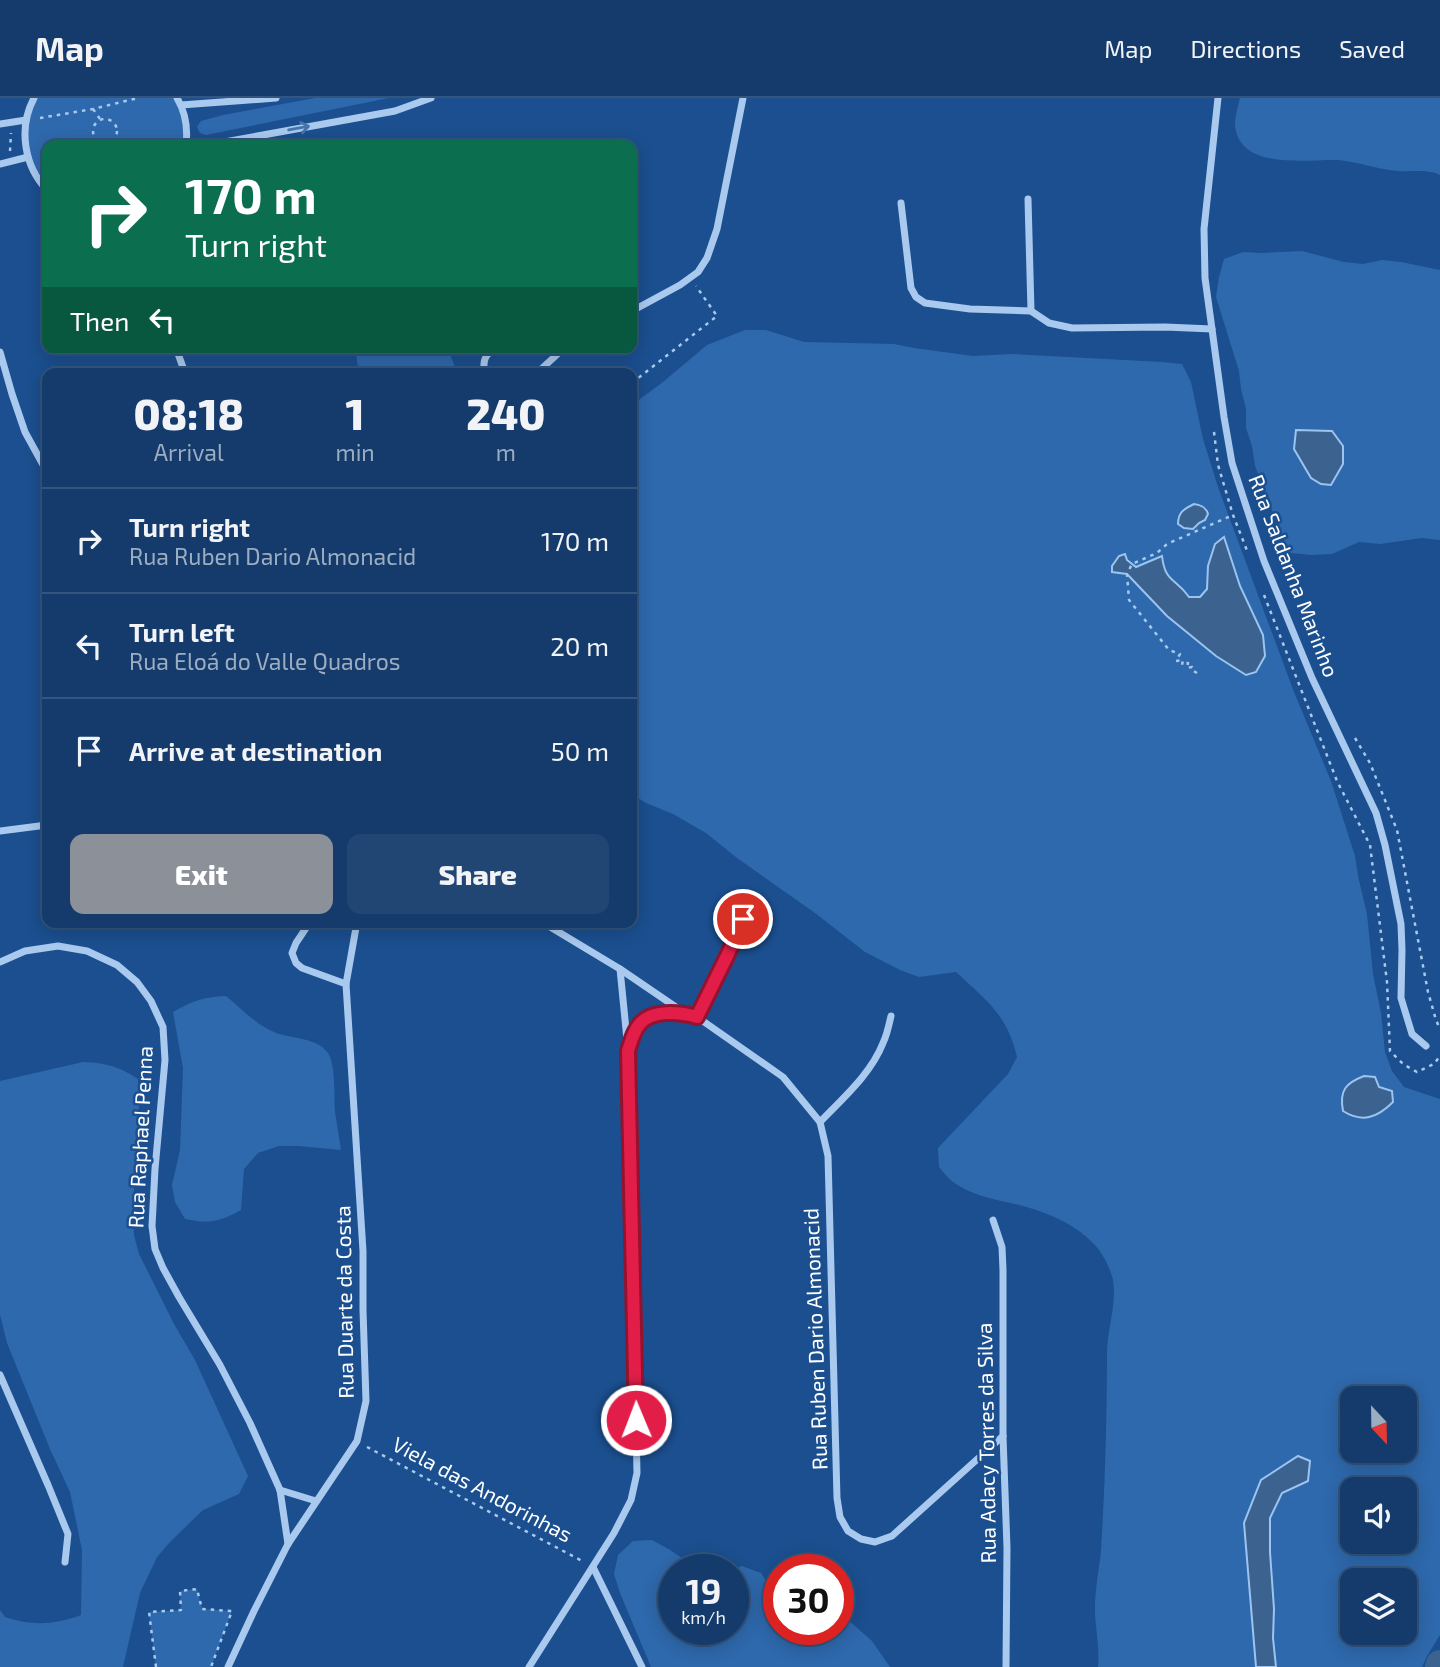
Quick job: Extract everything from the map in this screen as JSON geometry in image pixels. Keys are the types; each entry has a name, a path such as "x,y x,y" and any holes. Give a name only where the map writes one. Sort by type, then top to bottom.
{"street":[{"path":"34,98 26,120 25,135 28,157 33,171 42,183"},
{"path":"186,140 186,117 179,102 275,98"},
{"path":"236,140 395,111 431,98"},
{"path":"637,308 690,278 698,272 707,258 717,229 743,98"},
{"name":"Rua Saldanha Marinho","path":"1218,98 1204,229 1205,278 1225,428 1235,475 1265,561 1312,678 1376,813 1401,924 1401,998 1412,1034 1426,1046"},
{"path":"0,124 26,120"},
{"path":"0,164 28,157"},
{"path":"1028,199 1031,311"},
{"path":"901,203 911,288 916,297 925,303 970,309 1031,311 1049,323 1072,328 1212,329"},
{"path":"0,352 25,432 42,463"},
{"path":"542,368 558,354"},
{"path":"0,831 42,826"},
{"path":"697,1017 743,919"},
{"path":"306,928 292,953 296,963 302,968 346,984"},
{"name":"Rua Duarte da Costa","path":"228,1667 288,1545 357,1441 366,1401 363,1251 346,984 356,928"},
{"path":"528,1667 614,1533 631,1500 637,1473 628,1051 620,969 557,928"},
{"name":"Rua Raphael Penna","path":"0,961 26,951 58,946 87,951 117,965 137,982 151,1001 163,1027 165,1060 152,1215 156,1249 163,1268 220,1365 281,1490 288,1545"},
{"name":"Rua Ruben Dario Almonacid","path":"620,969 686,1014"},
{"name":"Rua Ruben Dario Almonacid","path":"628,1051 637,1027 643,1020 656,1014 686,1014 697,1017 783,1077 820,1122 828,1156 837,1497 840,1517 848,1531 860,1539 875,1542 892,1536 1003,1436"},
{"path":"820,1122 872,1063 883,1044 891,1016"},
{"name":"Rua Adacy Torres da Silva","path":"993,1220 1003,1259 1006,1667"},
{"path":"0,1375 68,1534 65,1562"},
{"path":"281,1490 316,1501"},
{"path":"593,1567 642,1667"}],"path":[{"path":"26,120 138,98"},
{"path":"93,108 100,119"},
{"path":"97,140 93,128 100,119 115,123 117,135 114,140"},
{"path":"10,156 11,132"},
{"path":"637,379 718,316 690,278"},
{"path":"1198,673 1192,670 1192,667 1187,667 1188,663 1182,665 1184,660 1176,661 1180,654 1169,650 1129,600 1126,574 1132,564 1157,553 1167,544 1233,515"},
{"name":"Viela das Andorinhas","path":"357,1441 593,1567"},
{"path":"156,1667 149,1612 181,1610 180,1591 197,1589 202,1609 233,1612 211,1667"}],"shaded area":[{"path":"34,98 177,98 181,105 185,140 42,140 42,182 28,158 24,159 25,135"},
{"path":"315,98 389,98 206,135 200,133 197,127 201,121 223,115"},
{"path":"1240,98 1440,98 1440,175 1425,171 1390,170 1338,160 1293,161 1261,156 1248,150 1239,140 1235,125"},
{"path":"1302,251 1344,262 1363,264 1382,260 1440,270 1440,540 1422,538 1380,544 1359,542 1332,554 1312,555 1291,553 1282,536 1255,466 1246,428 1246,409 1239,371 1216,297 1224,259 1243,252"},
{"path":"745,330 766,330 804,342 894,344 973,356 1012,354 1182,364 1191,382 1203,439 1218,487 1294,692 1331,781 1355,856 1367,914 1385,1052 1392,1071 1404,1087 1440,1099 1440,1635 1422,1667 1276,1667 1270,1518 1282,1493 1261,1480 1254,1630 1256,1667 1098,1667 1095,1602 1101,1551 1106,1452 1107,1345 1114,1299 1112,1275 1096,1247 1070,1225 1032,1209 969,1191 953,1182 939,1167 938,1148 1008,1074 1017,1057 1013,1042 1001,1019 977,991 956,972 919,977 865,952 706,833 637,797 637,401 707,345","holes":["1224,537 1240,586 1188,632 1167,616 1127,574 1112,571 1112,566 1115,560 1127,560 1136,567 1164,571 1189,597 1200,597 1207,589 1208,566","1375,1077 1379,1087 1343,1111 1341,1100 1344,1089"]},
{"path":"356,354 450,354 455,368 358,368"},
{"path":"1296,430 1332,431 1343,446 1343,464 1331,485 1321,484 1311,478 1294,449"},
{"path":"1194,504 1203,507 1208,514 1205,520 1193,529 1184,528 1178,524 1180,514"},
{"path":"1224,537 1240,586 1263,635 1265,656 1256,672 1246,675 1216,656 1167,616 1127,574 1112,572 1112,566 1119,556 1125,554 1127,560 1136,567 1162,556 1163,565 1172,580 1189,597 1200,597 1207,589 1208,566 1215,544"},
{"path":"226,996 267,1029 310,1041 328,1053 331,1058 341,1150 279,1146 258,1153 244,1169 241,1210 214,1221 194,1221 185,1219 175,1202 172,1185 180,1150 183,1068 173,1012 198,1000"},
{"path":"83,1062 112,1066 138,1079 139,1119 133,1218 139,1254 195,1360 248,1476 239,1494 203,1510 157,1557 140,1593 123,1667 0,1667 0,1610 5,1617 34,1623 62,1621 81,1615 82,1550 70,1492 7,1343 0,1315 0,1081"},
{"path":"1364,1076 1375,1077 1379,1087 1392,1091 1393,1102 1381,1112 1363,1118 1343,1111 1342,1098 1348,1085"},
{"path":"1298,1456 1310,1461 1308,1481 1282,1493 1270,1518 1276,1667 1256,1667 1244,1523 1261,1480"},
{"path":"652,1540 676,1554 658,1554 658,1645 749,1645 749,1569 763,1576 763,1645 854,1645 854,1625 872,1641 890,1667 651,1667 614,1574 618,1555 633,1541"},
{"path":"197,1589 202,1609 232,1611 211,1667 156,1667 149,1612 181,1610 180,1591"}],"route":[{"path":"636,1420 628,1051 637,1027 643,1020 656,1014 686,1014 697,1017 743,919"}]}
